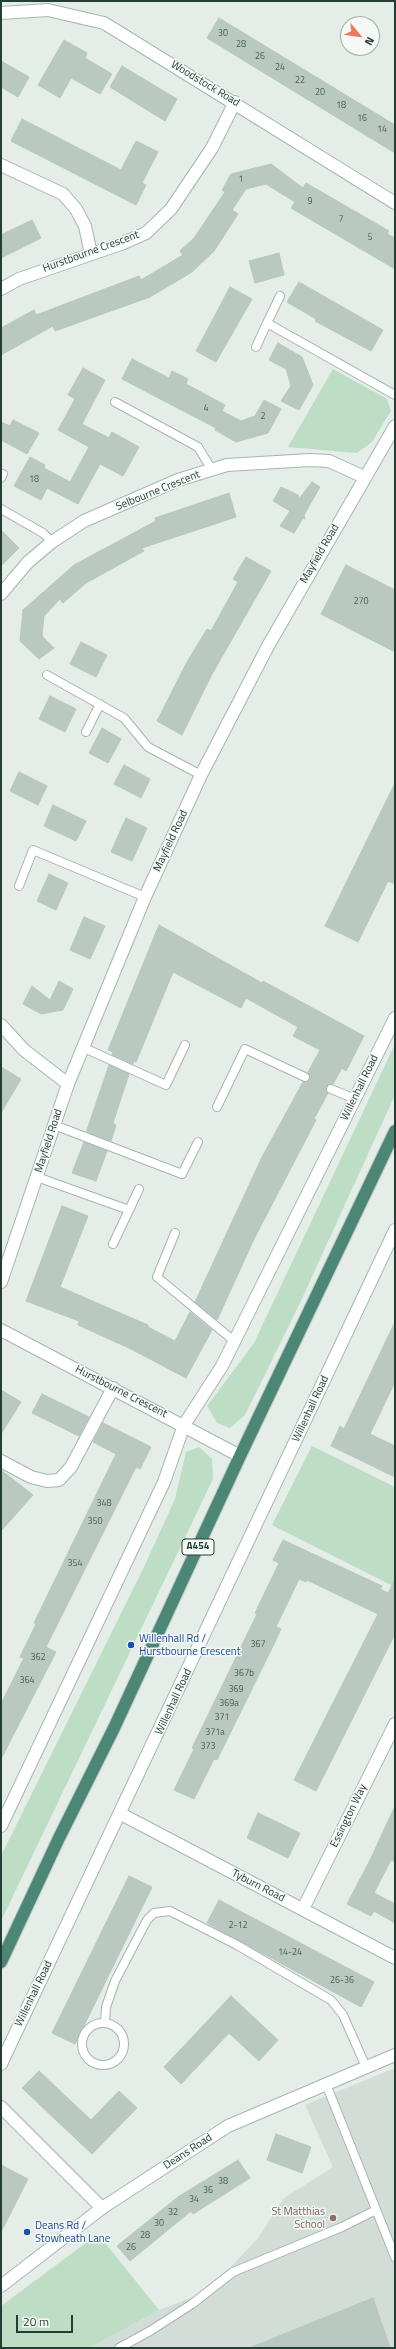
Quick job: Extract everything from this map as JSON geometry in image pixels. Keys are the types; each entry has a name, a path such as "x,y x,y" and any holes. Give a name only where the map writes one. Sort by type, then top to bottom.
{"highway":[{"name":"A454","path":"1,1962 59,1838 114,1728 240,1456 395,1131"}],"street":[{"name":"Woodstock Road","path":"1,13 48,10 104,23 235,102 395,202"},
{"name":"Hurstbourne Crescent","path":"1,289 19,279 121,244 146,233 171,209 212,148 235,102"},
{"path":"1,165 63,194 76,209 85,226 91,254"},
{"name":"Mayfield Road","path":"1,1282 68,1084 145,897 202,774 268,646 364,477 395,426"},
{"name":"Selbourne Crescent","path":"1,594 28,562 52,542 84,521 178,480 227,465 280,460 329,461 364,477"},
{"name":"Willenhall Road","path":"3,1818 164,1482 184,1425 222,1366 395,1018"},
{"path":"1,1025 24,1050 68,1084"},
{"name":"Willenhall Road","path":"1,2064 121,1814 395,1230"},
{"name":"Hurstbourne Crescent","path":"1,1330 184,1425 240,1456"},
{"path":"1,1461 31,1477 47,1482 59,1480 71,1468 113,1388"},
{"name":"Essington Way","path":"303,1909 394,1727"},
{"name":"Tyburn Road","path":"121,1814 395,1958"},
{"name":"Deans Road","path":"1,2286 102,2208 228,2126 395,2055"},
{"path":"1,2107 102,2208"}],"lane":[{"path":"256,347 280,296"},
{"path":"267,323 395,395"},
{"path":"115,402 198,447 212,470"},
{"path":"1,509 43,533 52,542"},
{"path":"47,675 124,718 148,747 202,774"},
{"path":"86,732 100,704"},
{"path":"19,886 33,850 145,897"},
{"path":"82,1047 166,1085 185,1045"},
{"path":"217,1107 245,1049 305,1077"},
{"path":"330,1089 354,1100"},
{"path":"54,1125 182,1174 198,1142"},
{"path":"37,1178 129,1210"},
{"path":"112,1244 139,1189"},
{"path":"175,1233 157,1278 234,1341"},
{"path":"105,2023 106,2007 115,1981 147,1920 154,1913 170,1911 237,1946 331,2000 343,2015 366,2067"},
{"path":"105,2023 117,2028 123,2040 124,2046 118,2058 107,2065 100,2066 87,2059 81,2046 82,2038 91,2027 105,2023"},
{"path":"326,2084 395,2257"},
{"path":"119,2348 192,2304 233,2272 342,2227 376,2210"}],"shaded area":[{"name":"St Matthias School","path":"395,2068 395,2348 89,2348 159,2310 207,2292 258,2238 284,2198 333,2167 305,2105"}],"green space":[{"path":"333,369 387,399 391,411 372,442 357,453 288,447"},
{"path":"395,1044 395,1095 300,1303 245,1415 230,1428 217,1423 207,1406 254,1343"},
{"path":"312,1446 395,1487 395,1587 272,1525"},
{"path":"199,1447 212,1459 213,1479 1,1921 1,1856 144,1567 175,1499 186,1452"},
{"path":"98,2234 159,2310 89,2348 1,2348 1,2306"}],"building":[{"path":"219,18 395,125 395,153 207,38"},
{"path":"64,40 87,53 85,58 112,74 100,94 71,78 60,98 38,85"},
{"path":"1,61 29,77 18,97 1,87"},
{"path":"122,66 177,99 165,121 110,87"},
{"path":"22,119 121,170 136,141 158,152 142,183 146,185 136,205 11,141"},
{"path":"271,164 303,188 306,183 389,231 387,234 395,238 395,269 291,208 295,202 266,184 246,189 232,210 238,214 214,251 192,272 150,297 55,331 53,326 1,355 1,328 34,310 36,315 139,276 141,280 183,255 180,251 194,238 225,192 222,190 231,174"},
{"path":"32,220 41,238 1,258 1,235"},
{"path":"279,253 284,275 255,283 249,261"},
{"path":"299,282 383,330 371,351 315,321 316,319 287,302"},
{"path":"230,287 252,299 216,362 196,351"},
{"path":"278,343 302,357 313,385 299,410 281,401 291,386 286,369 269,360"},
{"path":"132,359 169,378 172,371 188,379 186,384 225,405 222,411 241,421 255,416 264,400 281,409 268,433 236,442 215,430 216,428 122,379"},
{"path":"83,368 105,380 82,424 109,438 112,432 139,447 123,476 100,464 78,504 47,488 41,500 14,486 30,457 45,465 44,468 70,482 89,447 58,430 75,399 68,395"},
{"path":"13,420 39,433 27,454 1,440 1,422 10,426"},
{"path":"312,482 320,487 304,515 305,519 303,518 294,533 280,526 290,511 273,501 281,487 298,495 299,499"},
{"path":"229,493 236,517 142,548 144,551 86,583 63,603 60,599 44,616 42,636 54,648 39,659 20,641 23,610 74,565 156,521 155,518"},
{"path":"1,530 19,548 1,566"},
{"path":"246,557 271,571 211,676 182,735 157,721 187,662 207,629 211,631 238,582 233,579"},
{"path":"346,565 395,590 395,652 321,614"},
{"path":"81,642 107,655 96,677 70,664"},
{"path":"50,696 76,709 65,732 39,719"},
{"path":"102,728 121,739 108,763 89,753"},
{"path":"124,765 150,779 141,798 114,784"},
{"path":"19,772 47,786 38,805 10,791"},
{"path":"395,783 395,884 388,881 358,942 325,926"},
{"path":"53,805 86,821 76,841 44,826"},
{"path":"126,818 147,828 132,861 111,852"},
{"path":"49,874 68,883 56,910 37,901"},
{"path":"84,917 105,926 90,959 70,950"},
{"path":"159,925 262,983 263,981 364,1036 346,1071 342,1068 333,1084 326,1087 328,1093 314,1119 316,1120 254,1239 217,1320 195,1302 262,1157 303,1082 310,1080 308,1072 320,1050 293,1036 298,1027 246,998 241,1008 173,972 136,1062 134,1061 133,1064 112,1055 113,1052 108,1050"},
{"path":"59,981 73,989 63,1010 41,1014 23,1004 32,986 50,1000"},
{"path":"109,1065 129,1074 113,1123 116,1125 111,1141 87,1132"},
{"path":"1,1067 21,1079 1,1113"},
{"path":"84,1142 107,1151 96,1181 72,1173"},
{"path":"62,1206 88,1216 60,1287 148,1325 148,1327 175,1341 190,1312 212,1330 186,1378 131,1349 78,1325 79,1321 26,1301"},
{"path":"395,1322 395,1382 370,1434 395,1446 395,1477 331,1446 340,1426 344,1429"},
{"path":"1,1390 21,1402 1,1434"},
{"path":"42,1394 89,1417 79,1436 32,1413"},
{"path":"103,1423 151,1447 140,1469 136,1467 46,1647 56,1652 1,1759 1,1704 24,1658 20,1657 36,1624 34,1623 116,1454 93,1442"},
{"path":"1,1470 33,1495 1,1531"},
{"path":"283,1540 382,1586 380,1589 388,1593 395,1579 395,1634 316,1791 294,1780 378,1614 307,1580 306,1582 299,1579 276,1627 281,1629 274,1644 217,1760 214,1759 194,1799 174,1790 194,1749 192,1748 257,1614 255,1613 279,1563 273,1560"},
{"path":"395,1806 395,1862 391,1860 374,1893 395,1904 395,1923 374,1911 371,1916 347,1904 371,1858"},
{"path":"258,1813 300,1833 288,1858 247,1838"},
{"path":"129,1876 152,1887 75,2044 52,2033"},
{"path":"219,1900 374,1982 361,2007 207,1923"},
{"path":"231,1996 278,2040 259,2061 229,2033 181,2084 164,2067"},
{"path":"39,2071 91,2120 119,2091 137,2108 92,2154 22,2088"},
{"path":"276,2134 311,2147 302,2173 267,2160"},
{"path":"238,2160 250,2178 193,2214 191,2211 130,2261 117,2246 178,2197"},
{"path":"1,2165 28,2179 1,2232"},
{"path":"373,2298 390,2348 252,2348 252,2347"}],"place":[{"name":"Willenhall Rd / Hurstbourne Crescent","path":"131,1645"},
{"name":"St Matthias School","path":"333,2218"},
{"name":"Deans Rd / Stowheath Lane","path":"27,2232"}]}
